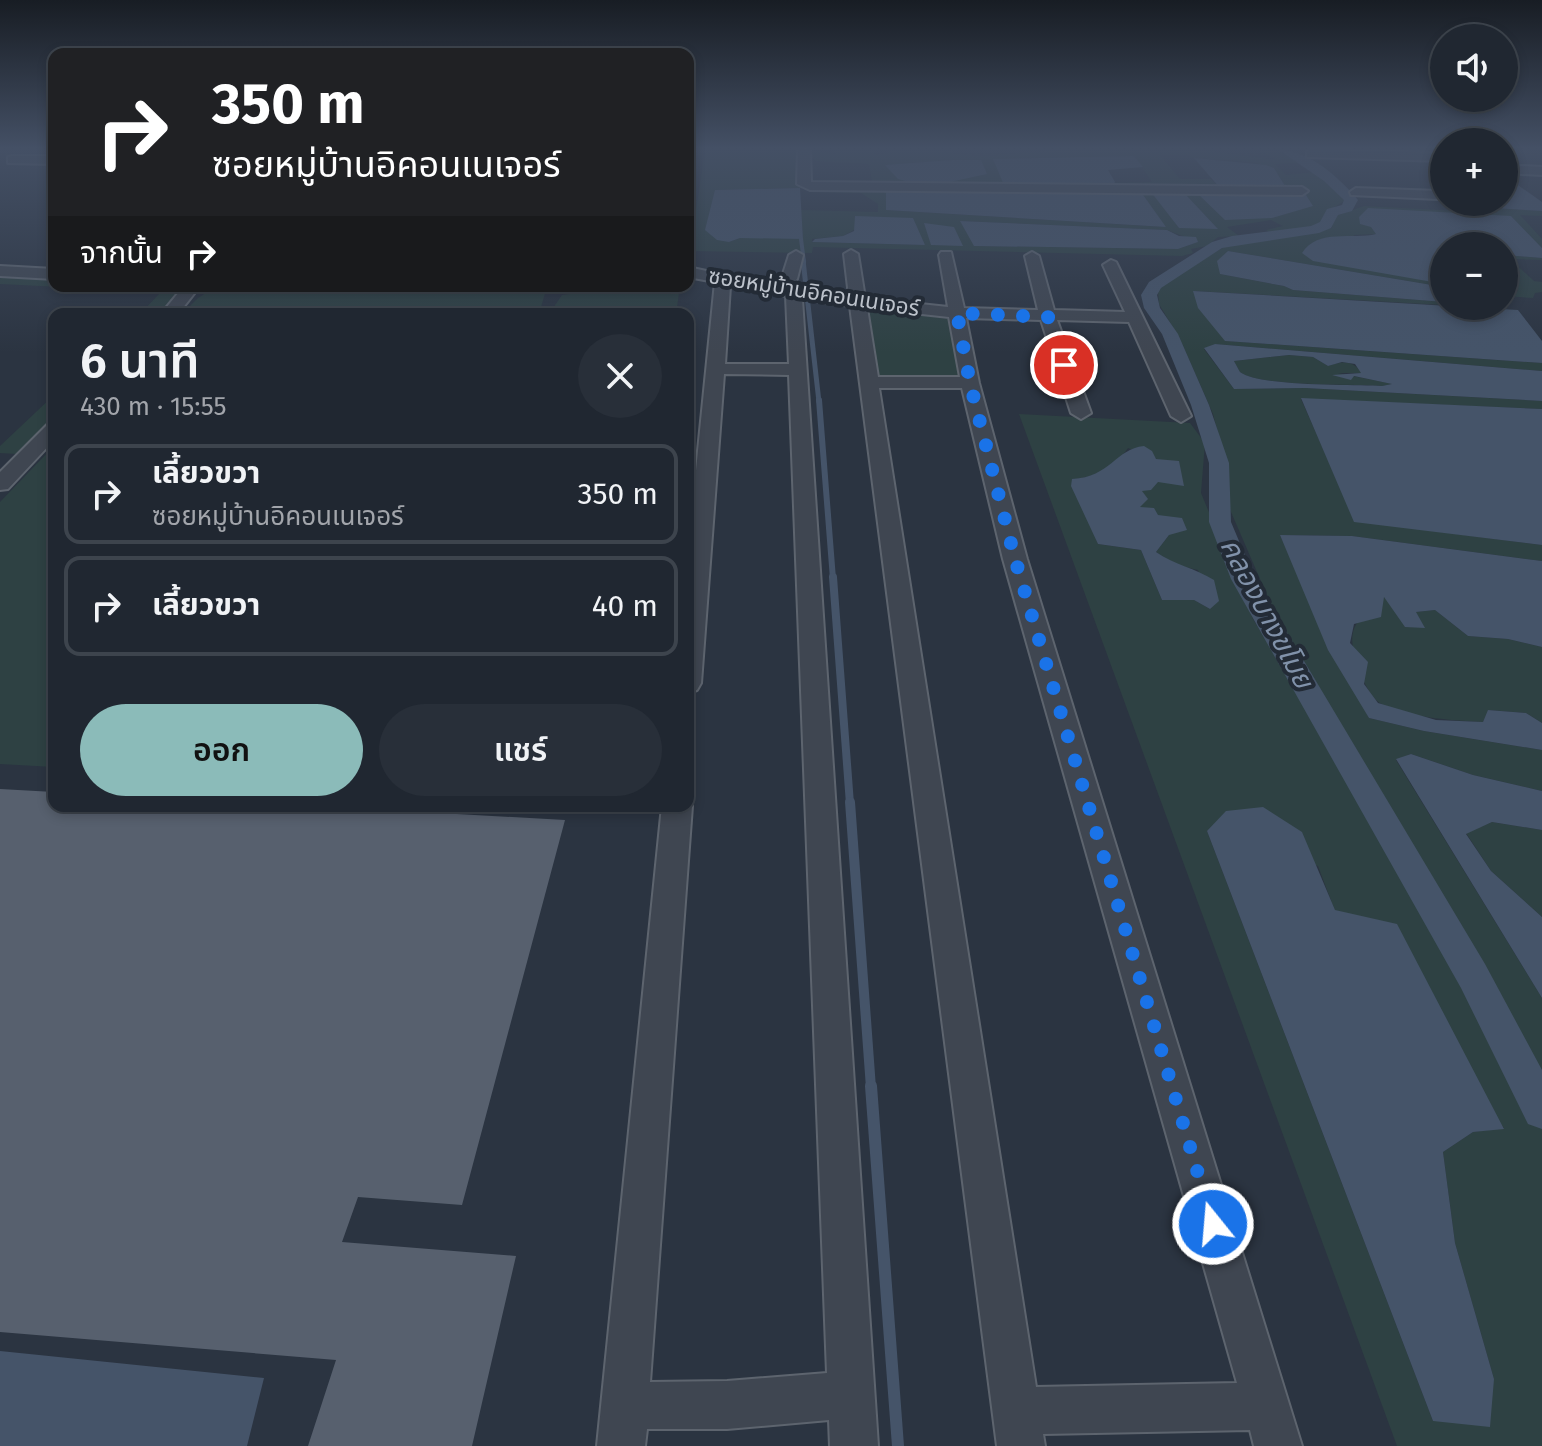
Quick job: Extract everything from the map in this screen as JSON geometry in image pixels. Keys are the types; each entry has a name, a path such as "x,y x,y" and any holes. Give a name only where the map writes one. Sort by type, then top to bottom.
{"street":[{"path":"851,254 1021,1446"},
{"path":"796,255 789,279 796,293 854,1446"},
{"path":"946,255 970,383 1015,559 1273,1426 1016,1411"},
{"path":"1032,256 1048,317 1081,413"},
{"path":"23,272 48,257"},
{"path":"1111,265 1181,416"},
{"path":"0,271 48,274"},
{"name":"ซอยหมู่บ้านอิคอนเนเจอร์","path":"694,272 721,274 796,293 957,313 1133,317"},
{"path":"694,616 716,369 721,274"},
{"path":"174,308 187,292"},
{"path":"716,369 798,370"},
{"path":"871,382 970,383"},
{"path":"0,484 48,435"},
{"path":"676,812 623,1426 727,1405 850,1395"}],"shaded area":[{"path":"695,217 722,217 729,242 740,238 803,238 802,217 1009,217 1165,227 1158,217 1171,217 1179,228 1217,228 1207,217 1325,217 1322,225 1270,233 1266,230 1283,226 1271,220 1227,227 1239,236 1218,237 1207,246 1191,249 1193,253 1182,256 813,247 812,253 694,251","holes":["961,221 1167,230 1198,242 1178,249 975,246","854,230 924,245 812,242 812,239 843,236"]},
{"path":"1333,217 1492,217 1371,227 1377,234 1353,235 1430,276 1430,285 1228,251 1220,274 1293,290 1430,301 1430,304 1194,291 1226,341 1542,363 1542,371 1215,344 1204,349 1234,389 1305,388 1542,401 1542,409 1301,399 1355,521 1542,545 1542,561 1352,536 1280,535 1369,718 1424,731 1542,750 1542,791 1473,775 1411,754 1396,760 1542,998 1542,1084 1279,623 1228,505 1228,471 1213,414 1180,339 1159,304 1158,291 1162,284 1229,244 1332,228"},
{"path":"1512,217 1522,217 1542,239 1542,248"},
{"path":"1518,256 1542,258 1518,259"},
{"path":"1518,266 1534,281 1542,282 1542,292 1535,293 1533,298 1518,297"},
{"path":"0,275 48,278 48,286 0,284"},
{"path":"161,292 180,292 166,308 146,308"},
{"path":"208,292 545,292 541,308 188,308"},
{"path":"679,292 677,308 553,308 562,295"},
{"path":"879,308 948,319 959,375 875,376 866,309"},
{"path":"1289,355 1313,357 1328,366 1351,364 1362,373 1338,373 1393,384 1330,385 1266,380 1240,372 1234,361"},
{"path":"48,401 48,424 16,454 0,453 0,446"},
{"path":"1019,414 1190,423 1205,443 1201,493 1253,619 1542,1087 1542,1446 1397,1446","holes":["1128,448 1165,462 1141,490 1139,507 1158,515 1169,535 1156,552 1176,565 1198,570 1210,609 1194,600 1162,600 1141,550 1098,544 1073,479 1104,470","1207,831 1318,866 1335,911 1504,1128 1473,1132 1443,1152 1455,1243 1494,1379 1433,1421"]},
{"path":"48,452 48,767 0,764 0,502"},
{"path":"1384,596 1406,627 1424,627 1415,612 1435,610 1468,636 1508,639 1542,647 1542,723 1526,713 1489,710 1483,722 1427,717 1384,706 1376,700 1362,677 1352,640 1356,624"},
{"path":"1492,822 1542,830 1542,917 1491,871 1466,833"}],"water":[{"path":"708,217 802,217 803,239 740,238 729,242 717,240 705,230"},
{"path":"855,217 913,218 925,245 812,242 854,231"},
{"path":"1009,217 1159,217 1166,227"},
{"path":"1171,217 1207,217 1218,229 1179,228"},
{"path":"1222,217 1274,217 1272,218 1225,220"},
{"path":"1359,217 1512,217 1542,248 1542,258 1518,256 1518,232 1430,232 1430,282 1313,261 1302,253 1317,240 1376,234 1371,227 1360,224"},
{"path":"960,221 1167,230 1179,236 1196,237 1198,242 1178,249 974,246"},
{"path":"924,223 954,227 963,246 931,245"},
{"path":"1228,251 1430,285 1430,301 1293,290 1220,274 1217,261"},
{"path":"1193,291 1430,305 1430,320 1518,320 1518,310 1542,341 1542,363 1225,341 1198,308"},
{"path":"1215,344 1542,371 1542,401 1305,388 1234,389 1204,348","holes":["1289,355 1313,357 1328,366 1342,362 1355,364 1361,373 1332,375 1392,384 1330,385 1267,380 1240,372 1234,361"]},
{"path":"1301,398 1542,409 1542,545 1354,522"},
{"path":"1144,446 1152,451 1156,459 1179,461 1184,486 1158,482 1151,490 1142,491 1148,499 1140,507 1154,508 1158,515 1182,518 1187,530 1169,535 1156,552 1214,580 1219,601 1210,609 1194,600 1162,600 1141,550 1098,544 1071,486 1072,479 1096,473 1126,452"},
{"path":"1280,535 1352,536 1542,561 1542,647 1508,639 1468,636 1435,610 1416,612 1425,628 1405,627 1384,597 1381,617 1354,624 1350,643 1368,662 1364,684 1378,703 1436,720 1483,722 1488,710 1526,713 1542,723 1542,750 1424,731 1369,718 1328,650"},
{"path":"1411,754 1473,775 1542,791 1542,830 1492,822 1466,834 1491,871 1542,917 1542,998 1396,759"},
{"path":"1263,807 1302,832 1335,910 1397,924 1504,1129 1473,1132 1443,1152 1455,1243 1494,1379 1490,1427 1433,1421 1207,831 1226,811"},
{"path":"0,1351 264,1378 247,1446 0,1446"}],"building":[{"path":"0,789 48,792 48,812 422,812 565,820 462,1205 358,1197 342,1242 516,1256 472,1446 308,1446 336,1360 0,1332"}],"waterway":[{"name":"คลองบางขโมย","path":"1329,217 1326,225 1314,230 1232,240 1217,245 1155,285 1149,295 1152,308 1170,334 1200,405 1219,463 1220,522 1243,579 1473,976 1542,1110"},
{"path":"801,239 804,262"},
{"path":"803,260 819,402"},
{"path":"819,400 833,579"},
{"path":"833,577 850,804"},
{"path":"850,802 871,1088"},
{"path":"871,1086 898,1446"}],"route":[{"path":"1064,365 1048,317 957,313 970,383 1015,559 1213,1224"}]}
